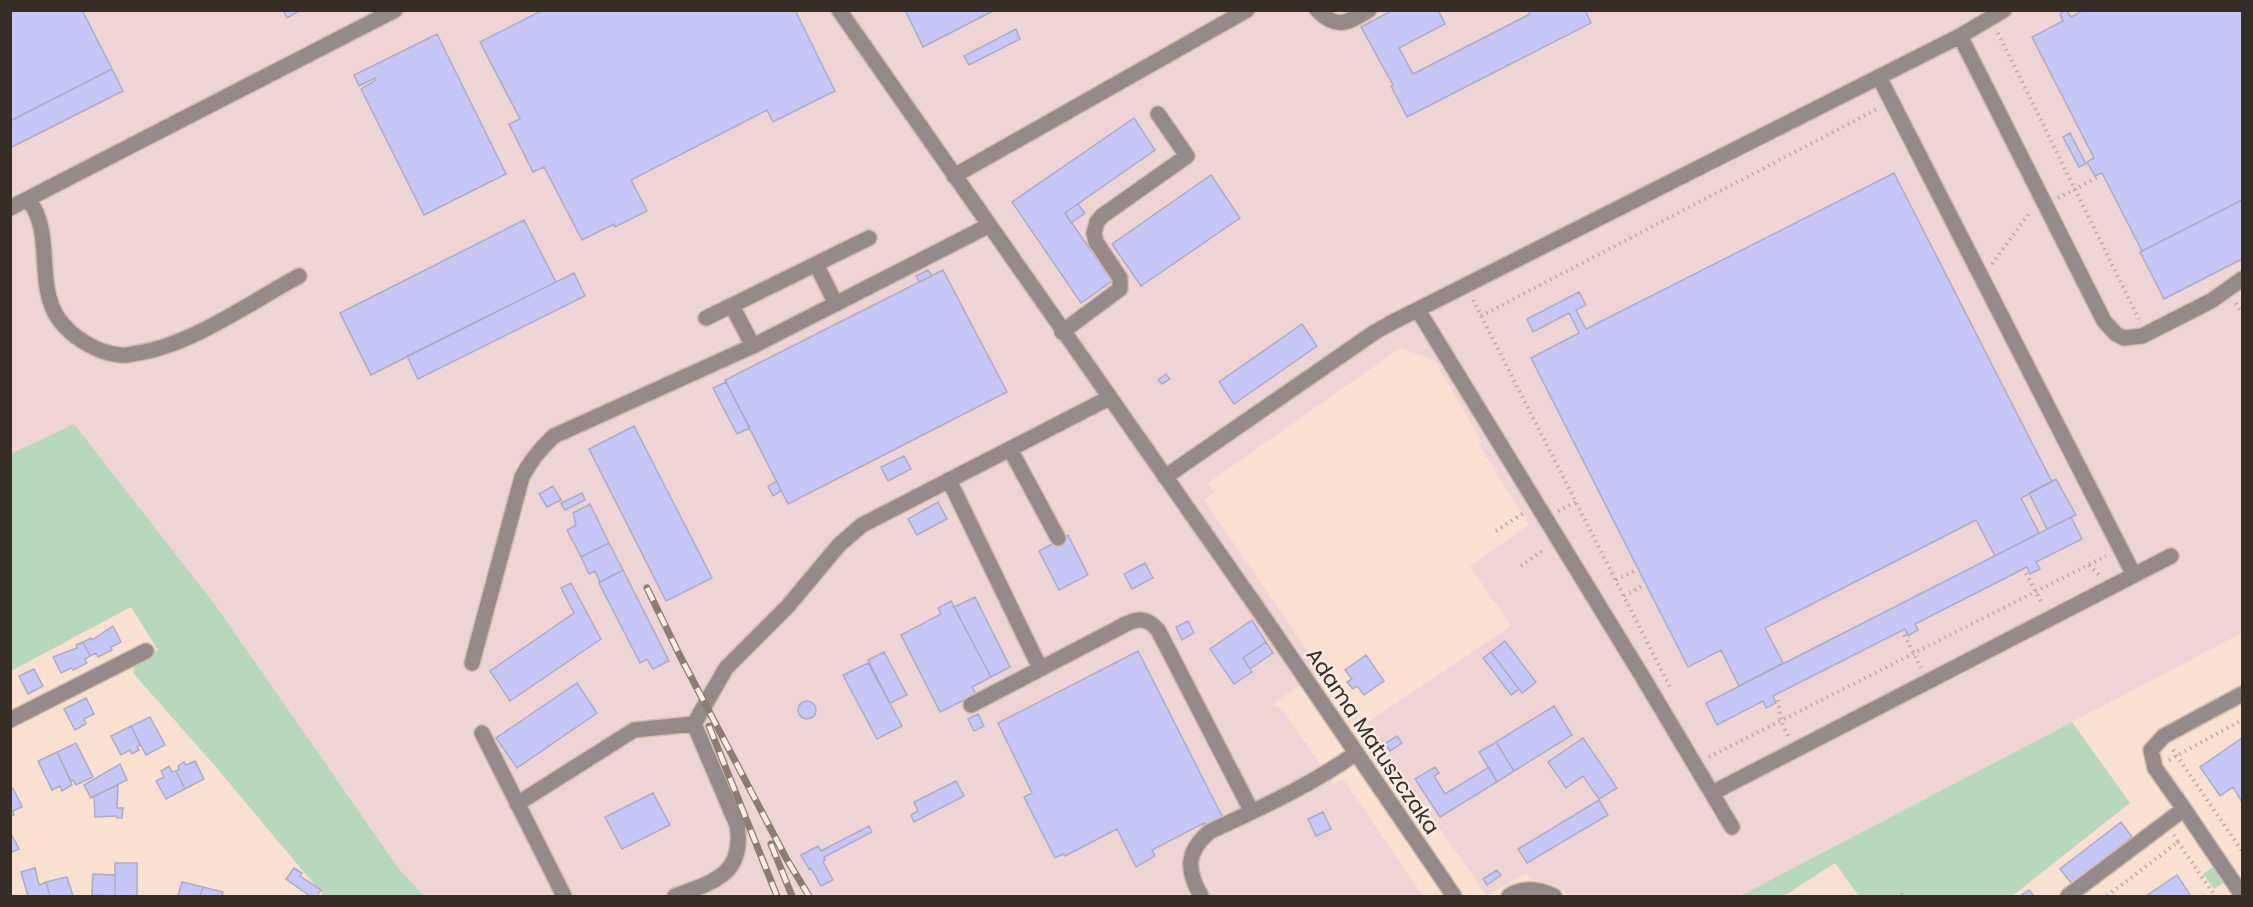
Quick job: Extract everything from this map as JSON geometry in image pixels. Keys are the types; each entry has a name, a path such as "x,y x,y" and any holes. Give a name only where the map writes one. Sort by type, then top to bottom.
{"street":[{"path":"10,208 394,10"},
{"name":"Adama Matuszczaka","path":"839,10 1062,332 1258,609 1454,897"},
{"path":"954,176 1247,10"},
{"path":"1317,10 1325,18 1337,23 1346,22 1369,10"},
{"path":"1166,477 1374,332 1960,36 2004,10"},
{"path":"1960,36 2104,321 2116,334 2124,338 2142,336 2211,301 2242,279"},
{"path":"1879,77 2134,575"},
{"path":"1062,332 1120,289 1120,278 1096,242 1094,233 1097,222 1102,216 1187,156 1158,114"},
{"path":"28,199 38,216 44,249 46,285 58,317 77,337 94,348 120,356 154,350 182,341 299,276"},
{"path":"471,663 522,477 528,465 554,436 753,346 988,226"},
{"path":"706,318 870,238"},
{"path":"816,264 836,304"},
{"path":"732,306 753,346"},
{"path":"1418,310 1732,827"},
{"path":"694,724 726,668 788,606 850,534 862,525 1109,398"},
{"path":"1010,449 1058,538"},
{"path":"949,480 1040,668"},
{"path":"1713,793 2171,556"},
{"path":"971,705 1135,620 1144,619 1158,630 1252,812"},
{"path":"10,720 146,651"},
{"path":"2242,694 2164,736 2151,750 2155,768 2242,896"},
{"path":"517,804 634,730 694,724"},
{"path":"675,897 718,879 735,862 740,840 736,825 694,724"},
{"path":"482,733 564,897"},
{"path":"1201,897 1191,874 1190,864 1196,846 1209,832 1326,774 1356,753"},
{"path":"2068,897 2184,809"},
{"path":"1509,897 1514,893 1533,890 1543,891 1554,897"}],"path":[{"path":"1996,28 2141,323"},
{"path":"1481,315 1892,102"},
{"path":"1979,273 1990,267 2032,209 2100,176"},
{"path":"1471,295 1675,697"},
{"path":"1521,566 1548,546"},
{"path":"1709,764 1706,758 2120,549"},
{"path":"2088,565 2105,580"},
{"path":"2023,568 2050,620"},
{"path":"1616,580 1634,571"},
{"path":"1624,596 1644,585"},
{"path":"1904,635 1929,682"},
{"path":"1778,700 1781,721 1794,751"},
{"path":"2155,768 2242,720"},
{"path":"2164,736 2242,851"},
{"path":"2165,824 2215,897"},
{"path":"2107,897 2178,842"}],"shaded area":[{"path":"10,11 2242,11 2242,633 1740,896 1571,896 1556,885 1530,879 1526,873 1487,896 1366,723 1511,626 1470,566 1529,525 1479,445 1482,442 1434,360 1400,348 1208,483 1214,492 1204,500 1321,670 1272,705 1282,709 1334,784 1343,779 1423,896 424,896 399,869 216,606 74,425 11,454"}],"green space":[{"path":"74,424 216,606 399,869 424,896 324,896 133,673 136,662 158,650 131,607 11,671 11,454"},
{"path":"2072,722 2130,803 2012,896 1859,896 1835,863 1784,896 1740,896"},
{"path":"2215,866 2225,882 2214,889 2203,874"}],"building":[{"path":"10,10 82,10 112,69 10,121"},
{"path":"283,10 301,10 287,18"},
{"path":"543,10 795,10 835,91 773,122 767,110 631,180 647,211 582,240 544,167 533,172 509,124 520,119 480,42"},
{"path":"905,10 995,10 923,47"},
{"path":"1393,10 1438,10 1445,24 1399,48 1413,74 1530,14 1528,10 1585,10 1591,23 1407,117 1391,86 1393,85 1361,27"},
{"path":"2066,10 2071,17 2084,10 2242,10 2242,200 2142,251 2102,173 2095,176 2087,162 2094,158 2032,37 2063,21 2060,14"},
{"path":"1016,29 1020,39 969,65 964,56"},
{"path":"437,34 506,174 424,215 361,89 376,80 375,78 359,86 354,75"},
{"path":"112,69 123,91 10,148 10,121"},
{"path":"1134,118 1155,150 1065,213 1112,281 1081,303 1012,202"},
{"path":"2070,133 2086,164 2079,167 2063,137"},
{"path":"1894,173 2052,482 2021,498 2039,533 1995,556 1976,520 1765,628 1783,663 1739,686 1721,650 1688,667 1531,358 1579,333 1569,313 1533,332 1527,319 1579,292 1586,305 1576,310 1586,329"},
{"path":"1211,175 1240,218 1141,286 1112,244"},
{"path":"2242,200 2242,259 2164,299 2140,252"},
{"path":"1078,204 1085,213 1071,223 1065,213"},
{"path":"524,220 556,282 371,375 340,313"},
{"path":"928,270 932,276 919,282 916,276"},
{"path":"943,270 1007,392 788,504 725,380"},
{"path":"574,273 585,296 418,379 407,356"},
{"path":"1302,324 1317,346 1234,404 1219,382"},
{"path":"1166,374 1170,379 1162,384 1158,380"},
{"path":"726,382 750,428 737,434 713,388"},
{"path":"634,426 712,578 666,601 589,449"},
{"path":"904,456 911,469 888,481 881,467"},
{"path":"2056,479 2076,515 2047,529 2029,493"},
{"path":"777,481 781,491 773,496 768,486"},
{"path":"553,486 561,500 547,507 539,494"},
{"path":"582,493 585,500 565,510 561,503"},
{"path":"938,502 947,519 917,535 908,519"},
{"path":"590,504 609,543 581,557 567,530 576,525 573,513"},
{"path":"2071,517 2082,539 2036,562 2040,569 2030,574 2027,567 1915,624 1918,630 1908,636 1905,629 1773,696 1776,703 1766,708 1763,701 1717,725 1706,703"},
{"path":"1068,535 1088,575 1059,590 1039,551"},
{"path":"609,543 623,570 600,582 595,571 589,574 581,557"},
{"path":"1145,563 1153,578 1132,589 1124,574"},
{"path":"623,570 669,661 653,669 647,659 640,663 599,583"},
{"path":"571,583 601,639 510,701 490,671 574,613 561,588"},
{"path":"975,597 1010,667 991,677 954,607"},
{"path":"951,601 991,677 972,687 976,694 940,712 901,635 941,614 938,608"},
{"path":"1252,620 1266,642 1243,658 1252,672 1234,684 1210,649"},
{"path":"1188,621 1194,633 1182,640 1176,627"},
{"path":"113,626 121,642 98,657 96,653 90,656 83,642 91,638 92,640"},
{"path":"1505,641 1536,682 1522,693 1491,652"},
{"path":"83,642 90,656 85,659 87,663 61,673 53,657 77,648 76,645"},
{"path":"1266,642 1273,653 1250,669 1243,658"},
{"path":"1138,651 1223,818 1206,827 1204,823 1152,850 1155,856 1136,867 1117,829 1065,856 1063,854 1055,858 1024,797 1032,793 998,723"},
{"path":"884,652 907,695 890,703 868,660"},
{"path":"1491,652 1519,689 1511,695 1483,658"},
{"path":"1366,655 1384,681 1364,695 1357,686 1353,689 1347,682 1352,679 1345,670"},
{"path":"868,663 902,726 877,739 843,675"},
{"path":"34,669 43,686 28,694 19,676"},
{"path":"577,683 597,713 517,768 496,738"},
{"path":"86,698 94,714 84,719 86,724 75,730 64,709"},
{"path":"803,701 811,701 816,706 814,717 803,719 798,714 798,706"},
{"path":"1554,706 1572,735 1514,771 1496,742"},
{"path":"978,714 984,726 974,731 968,719"},
{"path":"150,717 165,745 146,755 131,726"},
{"path":"131,726 140,745 137,747 139,750 132,754 130,750 121,755 111,736"},
{"path":"1397,736 1402,743 1390,751 1385,744"},
{"path":"1583,738 1617,788 1599,799 1583,776 1566,788 1548,762"},
{"path":"2242,738 2242,802 2233,787 2220,796 2200,767"},
{"path":"1496,742 1514,771 1497,782 1479,752"},
{"path":"76,743 93,777 76,785 73,780 71,781 57,752"},
{"path":"57,752 72,785 62,791 60,786 52,790 38,761"},
{"path":"195,761 204,779 185,789 176,771 179,769 178,766 184,762 186,765"},
{"path":"120,764 127,780 91,798 84,785"},
{"path":"169,766 172,772 176,771 185,789 166,799 156,781 164,777 161,771"},
{"path":"1435,767 1439,773 1434,776 1445,794 1489,767 1497,782 1440,817 1415,779"},
{"path":"956,781 964,796 914,822 911,815 918,811 914,802"},
{"path":"118,785 117,808 123,808 122,818 117,818 117,816 95,817 94,796"},
{"path":"13,788 22,807 13,811 14,815 10,816 10,790"},
{"path":"653,793 670,825 622,849 605,817"},
{"path":"1599,800 1608,815 1527,863 1518,849"},
{"path":"1323,812 1331,829 1316,836 1308,819"},
{"path":"2121,822 2132,837 2072,884 2060,869"},
{"path":"869,826 872,832 824,857 823,862 833,880 821,886 801,855 818,846 821,851"},
{"path":"10,832 19,849 10,853"},
{"path":"115,863 137,863 137,896 115,896"},
{"path":"35,868 39,885 46,882 50,896 28,896 21,872"},
{"path":"294,868 302,873 300,876 321,890 317,896 310,896 286,879"},
{"path":"1497,870 1501,875 1487,885 1483,879"},
{"path":"93,874 115,875 115,896 92,895"},
{"path":"2177,875 2191,896 2146,896"},
{"path":"67,877 73,896 50,896 46,882"},
{"path":"182,882 203,887 200,896 178,896"},
{"path":"203,887 223,892 222,896 200,896"},
{"path":"2029,890 2034,896 2020,896"}],"railway":[{"path":"647,588 786,858 809,896"},
{"path":"709,726 777,896"},
{"path":"771,844 792,896"}]}
